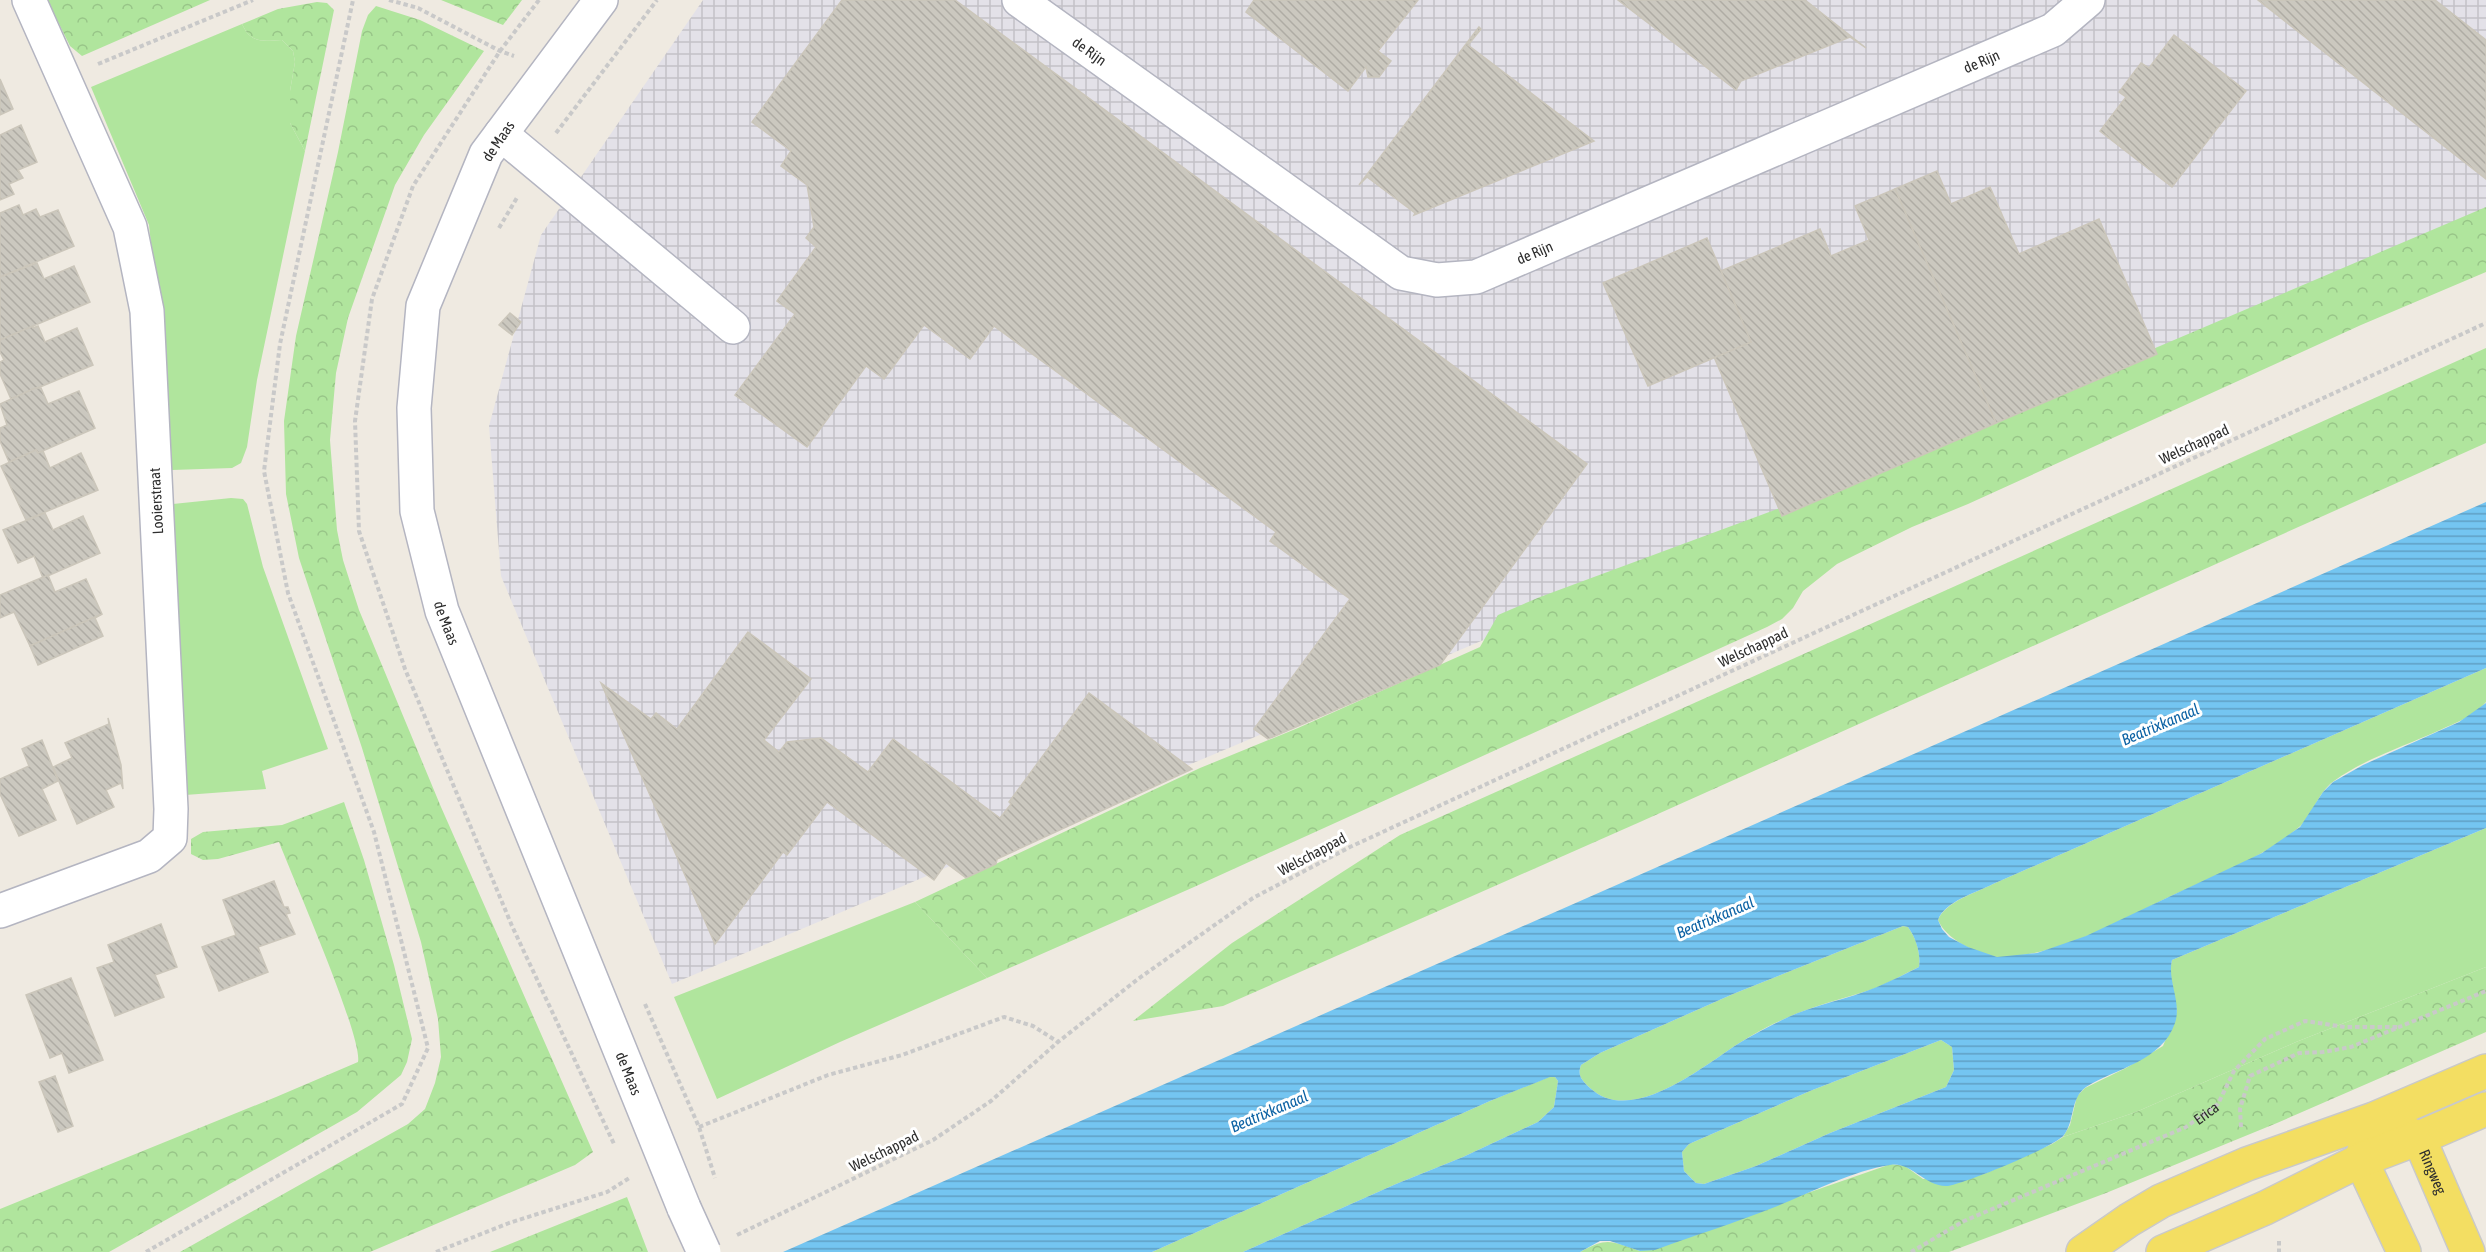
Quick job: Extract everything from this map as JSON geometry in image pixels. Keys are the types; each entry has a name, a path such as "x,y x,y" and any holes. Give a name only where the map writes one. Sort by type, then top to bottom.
{"main road":[{"path":"2083,1252 2161,1201 2247,1164 2374,1119 2486,1071"},
{"path":"2163,1252 2256,1212 2361,1160 2486,1109"},
{"path":"2374,1119 2361,1160 2404,1252"},
{"name":"Ringweg","path":"2374,1119 2419,1138 2468,1252"}],"street":[{"name":"Looierstraat","path":"0,911 149,856 170,838 171,809 147,311 129,227 29,0"},
{"name":"de Maas","path":"601,0 486,154 423,306 414,408 417,511 442,611 684,1208 704,1252"},
{"name":"de Rijn","path":"1019,0 1401,273 1437,280 1476,277 2053,30 2088,0"},
{"path":"501,134 733,327"}],"path":[{"path":"63,78 253,0"},
{"path":"146,1252 402,1104 428,1048 374,832 288,593 264,471 280,344 353,0"},
{"path":"389,0 418,8 500,51"},
{"path":"496,232 534,163 657,0"},
{"name":"Welschappad","path":"733,1237 933,1140 992,1101 1058,1042 1138,979 1253,898 1350,847 2486,323"},
{"name":"Erica","path":"1911,1252 1964,1221 2186,1127 2218,1104 2234,1071 2265,1039 2306,1021 2345,1027 2397,1028 2486,991"},
{"path":"642,997 699,1127 717,1182"},
{"path":"699,1127 828,1075 902,1056 1004,1017 1018,1019 1058,1042"},
{"path":"436,1252 509,1223 607,1192 631,1177"}],"shaded area":[{"path":"703,0 2486,0 2486,215 672,984 501,576 489,426 541,235"}],"green space":[{"path":"47,0 210,0 82,56 70,46"},
{"path":"441,0 522,0 503,25"},
{"path":"317,2 327,3 334,10 305,151 290,123 290,91 295,62 293,51 282,40 263,41 254,38 249,35 242,24 278,9"},
{"path":"376,6 420,20 484,51 424,135 395,185 348,318 336,373 330,440 337,530 343,560 359,610 441,807 593,1152 575,1165 370,1252 180,1252 408,1124 425,1109 435,1083 441,1057 438,1019 421,942 362,748 299,558 286,494 284,421 296,336 338,152 362,31 368,15"},
{"path":"242,24 249,35 254,38 263,41 282,40 293,51 295,62 290,91 290,123 305,151 257,380 247,447 241,463 232,468 172,470 170,428 149,225 91,87"},
{"path":"2486,207 2486,272 2361,325 1968,504 1912,527 1837,564 1803,591 1793,608 1782,619 1767,627 1194,887 987,978 915,902 1200,768 1298,728 1480,647 1498,615 1540,597 1780,508"},
{"path":"2486,348 2486,443 1223,1006 1133,1021 1232,943 1400,835"},
{"path":"231,498 243,499 247,504 263,567 328,749 262,771 266,789 185,795 173,504"},
{"path":"2486,668 2486,702 2471,715 2371,759 2346,773 2328,786 2298,828 2269,849 2114,924 2056,947 2035,953 1999,957 1980,953 1963,944 1948,933 1938,920 1942,913 1954,903 1970,894"},
{"path":"344,802 364,860 412,1039 407,1062 401,1075 357,1112 109,1252 0,1252 0,1209 358,1062 357,1047 339,990 279,842 218,859 203,860 191,854 191,839 203,832 282,825"},
{"path":"2486,828 2486,967 2296,1042 2136,1112 2063,1137 2070,1125 2077,1096 2085,1088 2126,1068 2163,1046 2177,1011 2170,971 2172,960"},
{"path":"915,902 987,978 717,1099 674,997"},
{"path":"1903,926 1908,927 1916,941 1919,951 1919,967 1873,989 1804,1011 1772,1025 1667,1088 1646,1097 1626,1100 1607,1098 1590,1088 1581,1078 1581,1065 1600,1053 1733,994"},
{"path":"2486,967 2486,1032 2277,1123 2106,1193 1949,1252 1580,1252 1603,1242 1640,1251 1891,1164 1905,1166 1923,1179 1984,1174 2063,1137 2136,1112 2296,1042"},
{"path":"1941,1040 1952,1047 1954,1070 1946,1087 1830,1133 1756,1166 1704,1184 1696,1183 1684,1171 1682,1152 1689,1144 1810,1091"},
{"path":"1549,1077 1555,1077 1558,1081 1554,1107 1538,1122 1463,1157 1243,1252 1152,1252 1490,1101"},
{"path":"627,1197 648,1252 490,1252"}],"water":[{"name":"Beatrixkanaal","path":"2486,502 2486,668 1970,894 1942,913 1938,920 1949,937 1968,947 1997,957 2037,953 2086,936 2262,853 2300,827 2323,792 2333,782 2363,765 2459,722 2486,703 2486,828 2172,960 2171,976 2177,1015 2169,1036 2149,1055 2086,1087 2077,1097 2064,1135 2057,1141 2009,1164 1948,1186 1940,1186 1898,1165 1876,1168 1846,1177 1760,1213 1655,1250 1640,1251 1610,1241 1600,1241 1580,1252 1243,1252 1538,1122 1554,1107 1558,1081 1555,1077 1550,1077 1490,1101 1152,1252 783,1252","holes":["1903,926 1908,927 1916,941 1919,967 1877,987 1805,1010 1782,1020 1746,1039 1667,1088 1646,1097 1626,1100 1607,1098 1590,1088 1581,1078 1581,1065 1600,1053 1733,994","1941,1040 1952,1047 1954,1070 1946,1087 1830,1133 1756,1166 1704,1184 1696,1183 1684,1171 1682,1152 1689,1144 1810,1091"]}],"building":[{"path":"842,0 955,0 1587,464 1440,665 1268,739 1254,729 1350,599 1270,541 1276,532 994,326 970,359 924,325 884,379 866,366 807,447 735,395 795,314 777,301 816,247 806,238 814,227 807,185 781,166 791,151 752,122"},
{"path":"1254,0 1418,0 1378,51 1391,61 1379,77 1368,77 1366,67 1348,91 1246,12"},
{"path":"1618,0 1805,0 1866,48 1850,37 1741,81 1736,90"},
{"path":"2258,0 2435,0 2486,40 2486,179"},
{"path":"1479,27 1481,29 1468,45 1594,141 1414,215 1415,213 1367,177 1359,185"},
{"path":"2174,35 2246,91 2172,187 2100,131 2126,97 2119,92 2141,63 2149,68"},
{"path":"0,79 13,109 0,115"},
{"path":"21,125 37,162 18,170 23,178 9,184 14,194 0,200 0,135"},
{"path":"1937,171 1951,204 1990,187 2019,254 2099,219 2157,354 1996,423 1895,189"},
{"path":"1895,189 1996,423 1782,516 1714,357 1751,342 1721,271 1820,229 1831,256 1869,240 1855,206"},
{"path":"19,205 23,215 36,209 40,217 58,210 74,246 0,277 0,213"},
{"path":"1707,238 1751,342 1648,386 1603,283"},
{"path":"37,263 44,279 74,266 90,302 0,340 0,277"},
{"path":"510,313 521,322 512,335 499,325"},
{"path":"33,326 33,328 38,326 45,342 77,328 93,365 11,399 0,374 0,362 4,360 0,352 0,340"},
{"path":"35,388 41,388 48,404 79,391 95,428 38,453 36,450 9,462 0,441 0,428 7,425 0,404"},
{"path":"36,450 38,453 43,451 50,468 81,453 98,490 26,520 1,466"},
{"path":"45,513 53,530 83,516 100,553 43,578 34,556 18,563 3,530"},
{"path":"48,575 55,592 86,579 102,614 30,646 14,612 0,618 0,595"},
{"path":"102,614 95,618 103,636 38,665 30,646"},
{"path":"748,632 811,679 764,740 779,752 787,742 821,738 868,772 893,739 1000,818 1011,804 1009,802 1089,693 1192,769 997,859 996,864 966,878 946,863 934,880 827,802 787,855 783,852 715,944 601,683 651,719 656,713 677,729"},
{"path":"108,718 121,765 123,789 121,783 106,790 114,807 77,824 53,767 72,758 65,743 109,724"},
{"path":"42,740 58,781 42,789 56,820 19,836 0,794 0,779 29,766 22,749"},
{"path":"274,881 284,907 288,907 290,913 286,914 295,934 258,947 268,972 219,991 202,947 236,935 223,900"},
{"path":"161,924 177,967 155,975 164,997 115,1016 97,968 114,962 108,945"},
{"path":"71,978 103,1060 69,1073 62,1053 50,1058 26,995"},
{"path":"55,1076 73,1126 58,1132 39,1082"}]}
